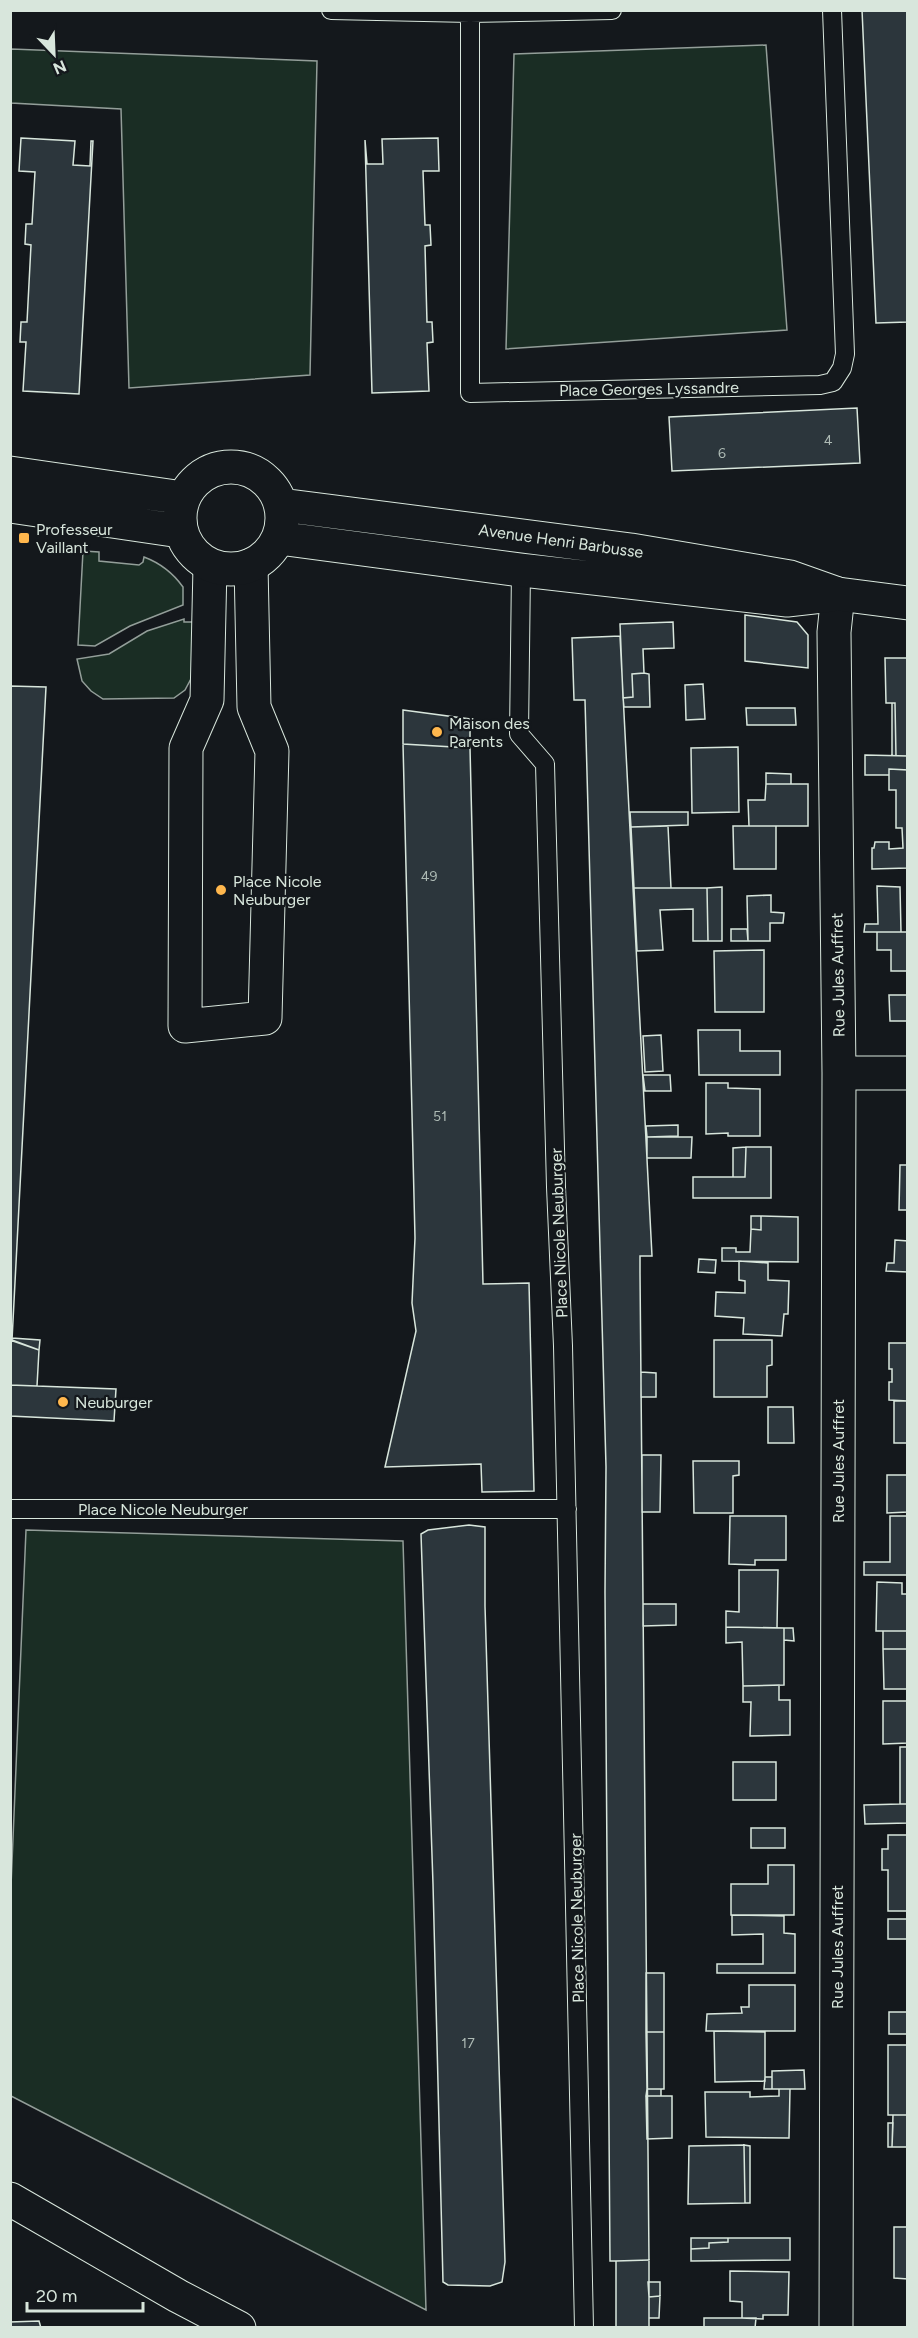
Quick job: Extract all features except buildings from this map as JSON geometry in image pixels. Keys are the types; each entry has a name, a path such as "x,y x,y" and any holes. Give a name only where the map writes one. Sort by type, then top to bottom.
{"street":[{"path":"222,467 248,469 269,483 281,505 283,522 279,538 268,554 251,565 231,570 210,566 191,551 180,531 179,514 183,498 199,477 222,467"},
{"path":"10,473 183,498"},
{"name":"Avenue Henri Barbusse","path":"281,505 631,550 790,577 838,594 908,603"},
{"path":"10,506 180,531"},
{"name":"Avenue Henri Barbusse","path":"279,538 521,570 787,600 838,594"},
{"path":"210,566 207,700 186,748 185,1026 265,1018 272,751 254,707 251,565"},
{"name":"Rue Jules Auffret","path":"836,2328 839,1073 834,632 838,594"},
{"path":"839,1073 908,1073"},
{"path":"10,2199 178,2296 239,2328"}],"lane":[{"path":"331,10 470,13 612,10"},
{"name":"Place Georges Lyssandre","path":"470,13 470,393 820,385 834,382 842,368 845,346 832,10"},
{"name":"Place Nicole Neuburger","path":"521,570 519,734 544,764 567,1509 584,2328"},
{"name":"Place Nicole Neuburger","path":"10,1509 567,1509"}],"green space":[{"path":"766,45 787,330 506,349 514,54"},
{"path":"11,49 317,61 310,375 129,388 121,109 11,103"},
{"path":"83,551 99,552 99,561 139,565 143,562 144,557 155,562 166,569 183,587 183,605 130,626 95,646 78,645"},
{"path":"184,619 184,622 194,622 193,675 185,690 174,698 103,699 82,681 77,659 109,654 147,631"},
{"path":"26,1530 403,1541 426,2310 11,2096 11,1886"}],"place":[{"name":"Professeur Vaillant","path":"24,538"},
{"name":"Maison des Parents","path":"437,732"},
{"name":"Place Nicole Neuburger","path":"221,890"},
{"name":"Neuburger","path":"63,1402"}]}
